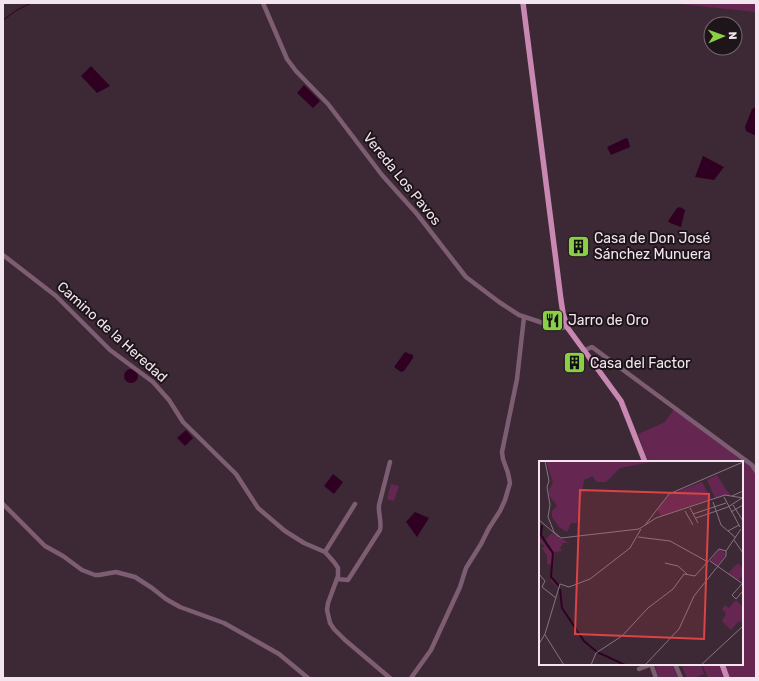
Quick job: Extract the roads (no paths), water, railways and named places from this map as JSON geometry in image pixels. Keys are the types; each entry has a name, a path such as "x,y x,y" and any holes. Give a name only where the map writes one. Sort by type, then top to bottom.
{"main road":[{"path":"523,3 564,318 564,328 585,350 621,401 645,461"},
{"path":"722,665 727,678"}],"street":[{"name":"Vereda Los Pavos","path":"262,3 287,58 296,71 328,104 382,175 417,214 462,273 475,285 524,317 564,328"},
{"name":"Camino de la Heredad","path":"3,255 56,296 110,350 153,382 169,400 183,422 236,474 258,508 304,544 324,552 336,565 338,579"},
{"path":"411,678 431,650 460,587 466,568 500,511 510,486 510,480 502,452 517,379 524,317"},
{"path":"585,350 592,347 752,465 756,471"},
{"path":"390,462 378,511 381,527 380,530 348,580 338,579 328,603 327,610 330,623 334,629 390,678"},
{"path":"3,504 45,546 63,556 82,570 95,575 116,572 135,577 180,607 224,623 279,654 308,678"},
{"path":"324,552 355,504"},
{"path":"639,669 649,665"},
{"path":"651,665 656,678"},
{"path":"675,665 681,678"}],"waterway":[{"path":"3,20 17,10 31,3"}],"place":[{"name":"Casa de Don José Sánchez Munuera","path":"579,246"},
{"name":"Jarro de Oro","path":"552,320"},
{"name":"Casa del Factor","path":"575,363"}]}
